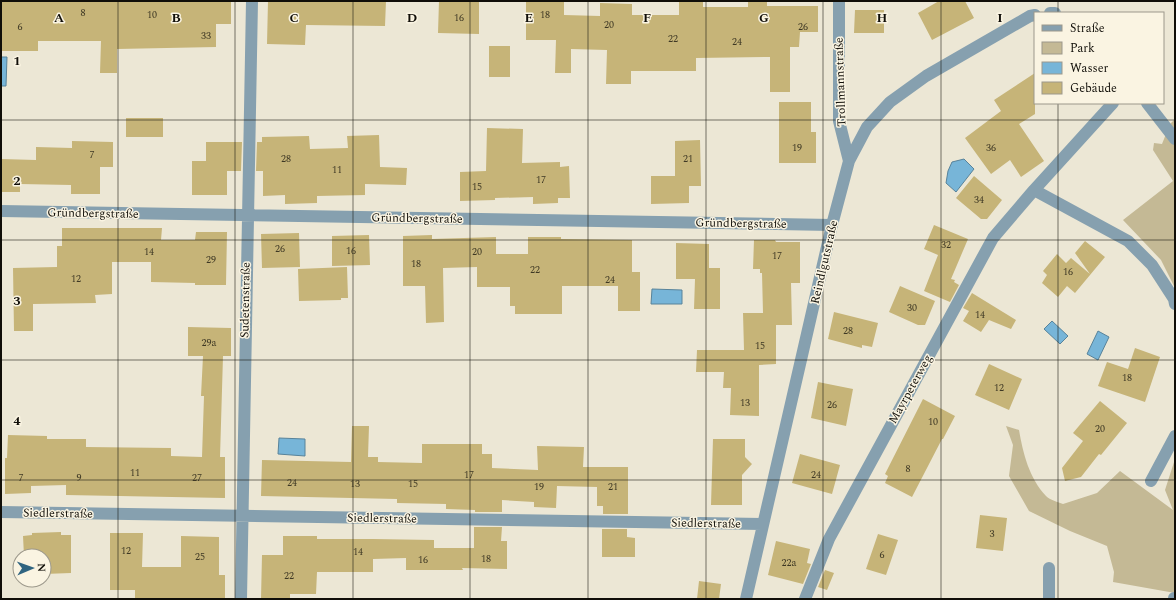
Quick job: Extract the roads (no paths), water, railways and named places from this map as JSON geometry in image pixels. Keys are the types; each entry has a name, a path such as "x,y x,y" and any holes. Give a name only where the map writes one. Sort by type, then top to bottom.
{"street":[{"name":"Sudetenstraße","path":"241,599 252,1"},
{"name":"Trollmannstraße","path":"839,1 839,121 849,161"},
{"name":"Reindlgutstraße","path":"746,599 762,524 832,225 849,161 867,127 890,102 926,76 1030,16 1034,15"},
{"name":"Mayrpeterweg","path":"805,599 829,540 993,238 1034,190 1112,104"},
{"path":"1148,104 1175,139"},
{"path":"1034,190 1128,241 1152,265 1174,299 1175,304"},
{"name":"Gründbergstraße","path":"1,211 832,225"},
{"path":"1151,481 1175,436"},
{"name":"Siedlerstraße","path":"1,512 762,524"},
{"path":"1048,568 1049,599"}],"water":[{"path":"1,57 7,57 6,86 1,86"},
{"path":"964,159 974,169 956,192 946,183 948,171 952,162"},
{"path":"652,289 682,290 682,304 651,304"},
{"path":"1052,321 1068,336 1060,344 1044,329"},
{"path":"1098,331 1109,337 1098,360 1087,354"},
{"path":"279,438 305,439 305,456 278,454"}]}
